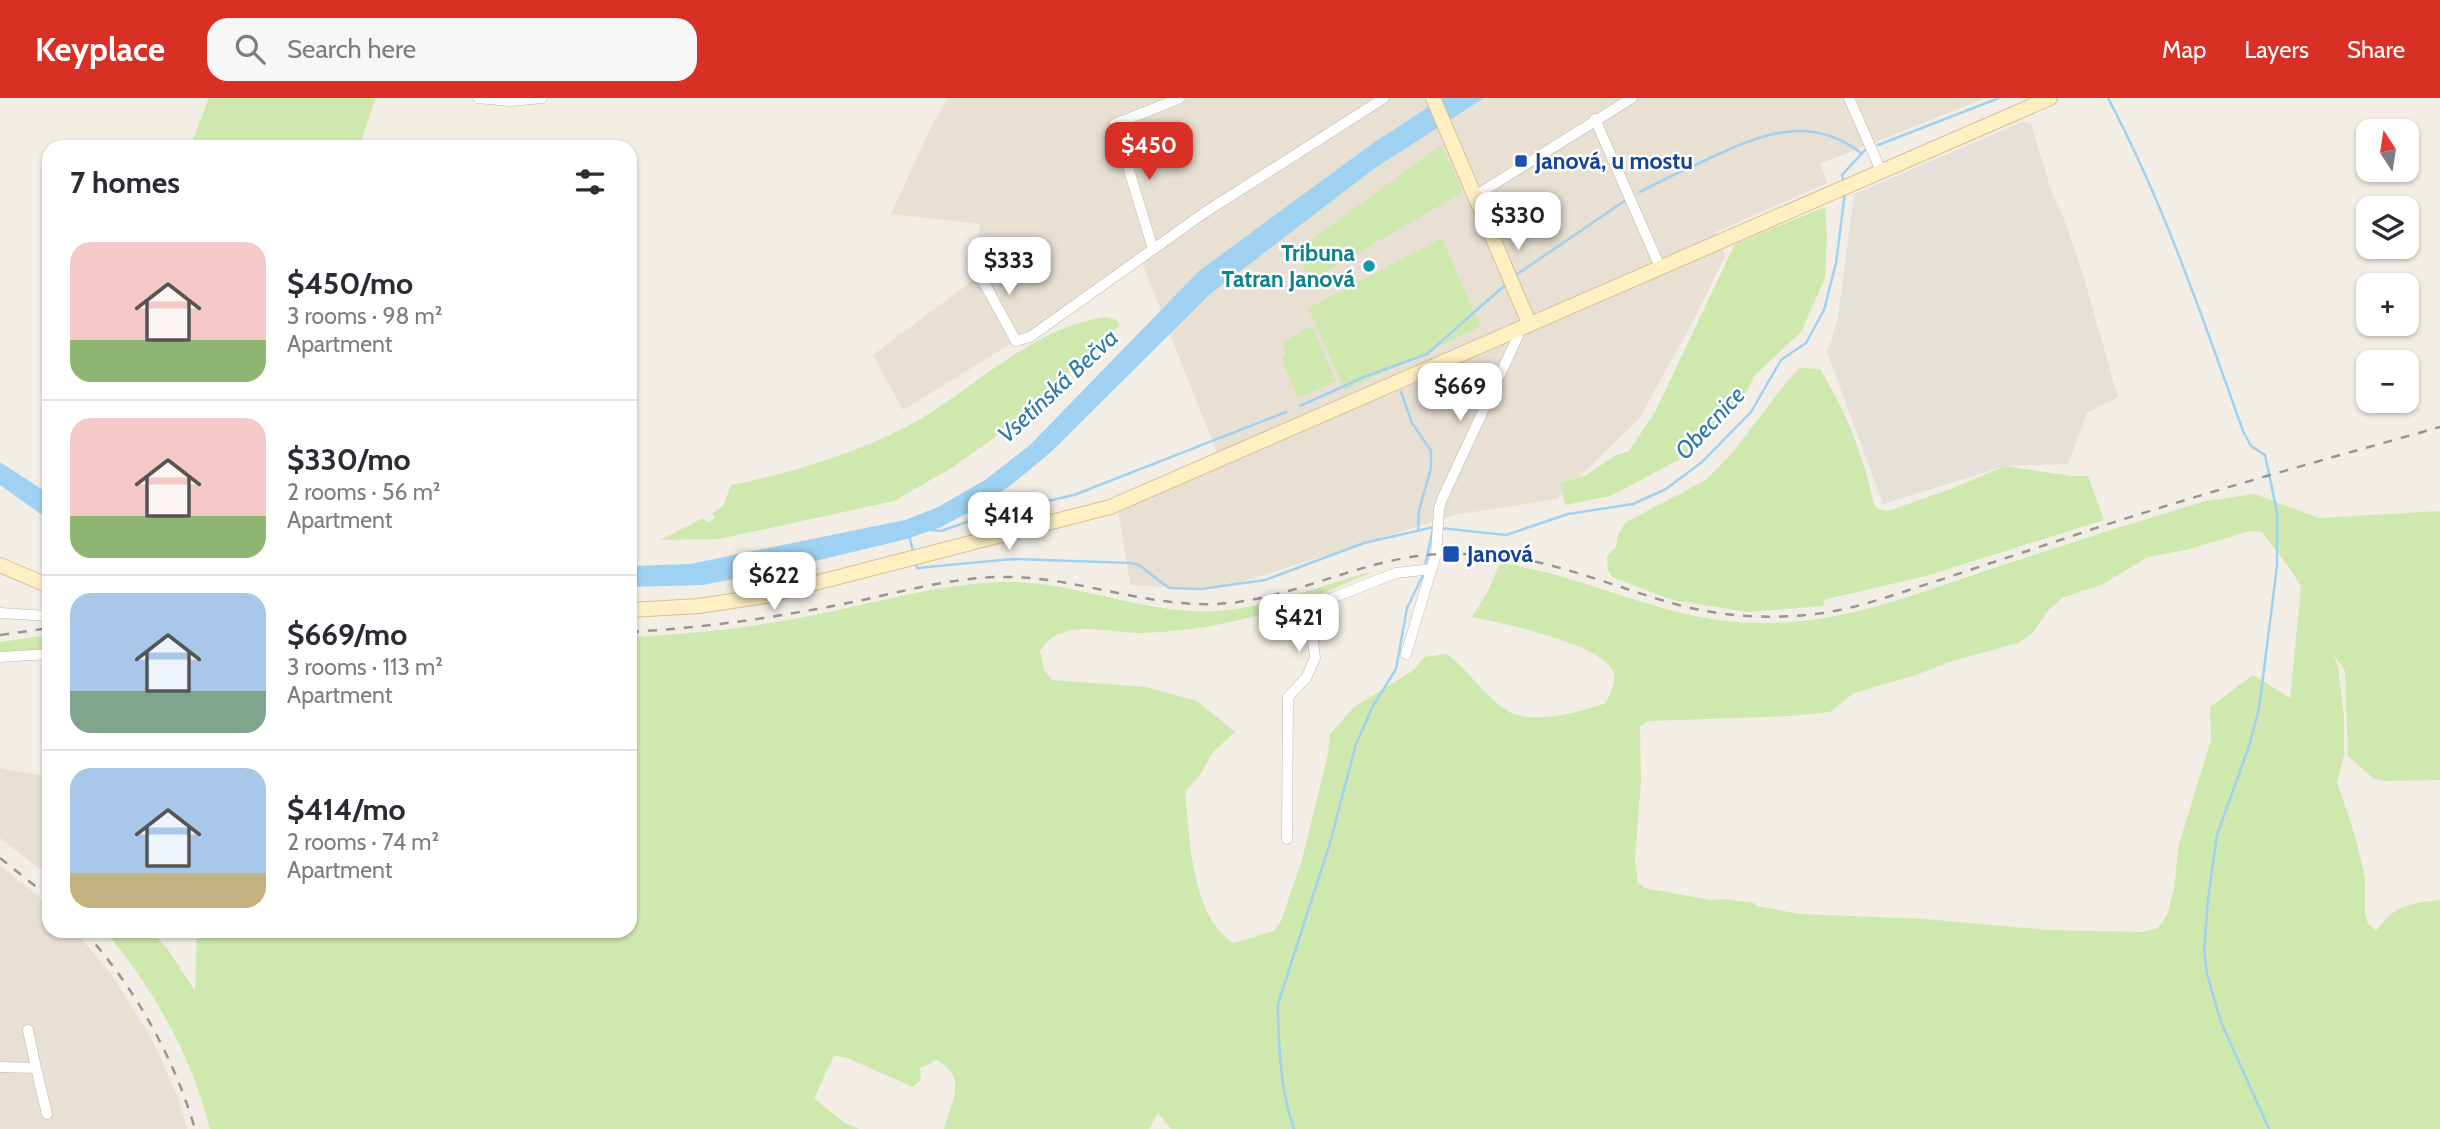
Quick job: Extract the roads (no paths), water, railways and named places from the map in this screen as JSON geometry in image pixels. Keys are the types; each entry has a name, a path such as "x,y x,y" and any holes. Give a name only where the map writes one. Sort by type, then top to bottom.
{"main road":[{"path":"1433,98 1473,192 1524,325"},
{"path":"637,610 745,600 1110,507 2050,98"},
{"path":"0,565 42,583"}],"street":[{"path":"478,98 510,101 542,98"},
{"path":"1153,249 1115,124 1180,98"},
{"path":"976,268 1016,341 1030,337 1204,213 1384,98"},
{"path":"1473,192 1632,98"},
{"path":"1849,98 1881,171"},
{"path":"1595,119 1660,267"},
{"path":"1406,654 1436,554 1443,496 1524,325"},
{"path":"1287,839 1288,697 1306,678 1315,658 1310,614 1332,598 1396,573 1432,569"},
{"path":"0,613 42,616"},
{"path":"0,657 42,654"},
{"path":"28,1030 47,1114"},
{"path":"0,1066 36,1068"}],"water":[{"path":"1442,98 1484,98 1375,168 1209,295 1051,452 1011,485 977,508 941,527 907,539 782,569 703,585 637,587 637,566 690,564 905,520 938,507 985,480 1030,445 1199,271 1369,146"},
{"path":"0,462 42,489 42,515 0,485"}],"waterway":[{"name":"Obecnice","path":"1878,145 1999,98"},
{"path":"2108,98 2165,220 2243,431 2251,446 2265,455 2277,512 2277,566 2259,709 2249,746 2217,835 2204,951 2207,974 2221,1022 2269,1129"},
{"path":"1640,192 1746,142 1784,132 1823,134 1842,141 1861,153"},
{"name":"Obecnice","path":"1844,183 1842,175 1865,150"},
{"name":"Obecnice","path":"1440,528 1506,535 1568,514 1633,504 1666,489 1702,462 1751,412 1781,360 1806,343 1824,310 1836,263 1845,193"},
{"path":"1513,277 1626,200"},
{"path":"1300,406 1364,377 1427,354 1505,285"},
{"name":"Obecnice","path":"1401,392 1412,423 1431,451 1431,468 1419,510 1418,529"},
{"path":"932,530 941,531 990,514 1074,495 1286,412"},
{"name":"Obecnice","path":"916,563 917,568 1013,559 1130,563 1139,565 1169,588 1201,589 1265,580 1364,543 1434,527"},
{"path":"1425,566 1433,528"},
{"name":"Obecnice","path":"909,536 914,554"},
{"path":"1294,1129 1281,1067 1278,1004 1330,843 1356,744 1373,706 1396,669 1407,608 1424,573"}],"railway":[{"path":"637,631 764,618 940,583 999,577 1057,581 1172,602 1230,603 1285,592 1365,567 1420,556 1448,554 1497,555 1526,560 1711,612 1748,616 1804,615 1867,603 2177,503 2440,427"},
{"path":"0,635 42,629"},
{"path":"0,858 42,891"},
{"path":"90,938 136,999 164,1049 195,1129"}],"place":[{"name":"Janová, u mostu","path":"1521,161"},
{"name":"Tribuna Tatran Janová","path":"1369,266"},
{"name":"Janová","path":"1451,554"}],"water label":[{"name":"Vsetínská Bečva","path":"1058,386"}]}
